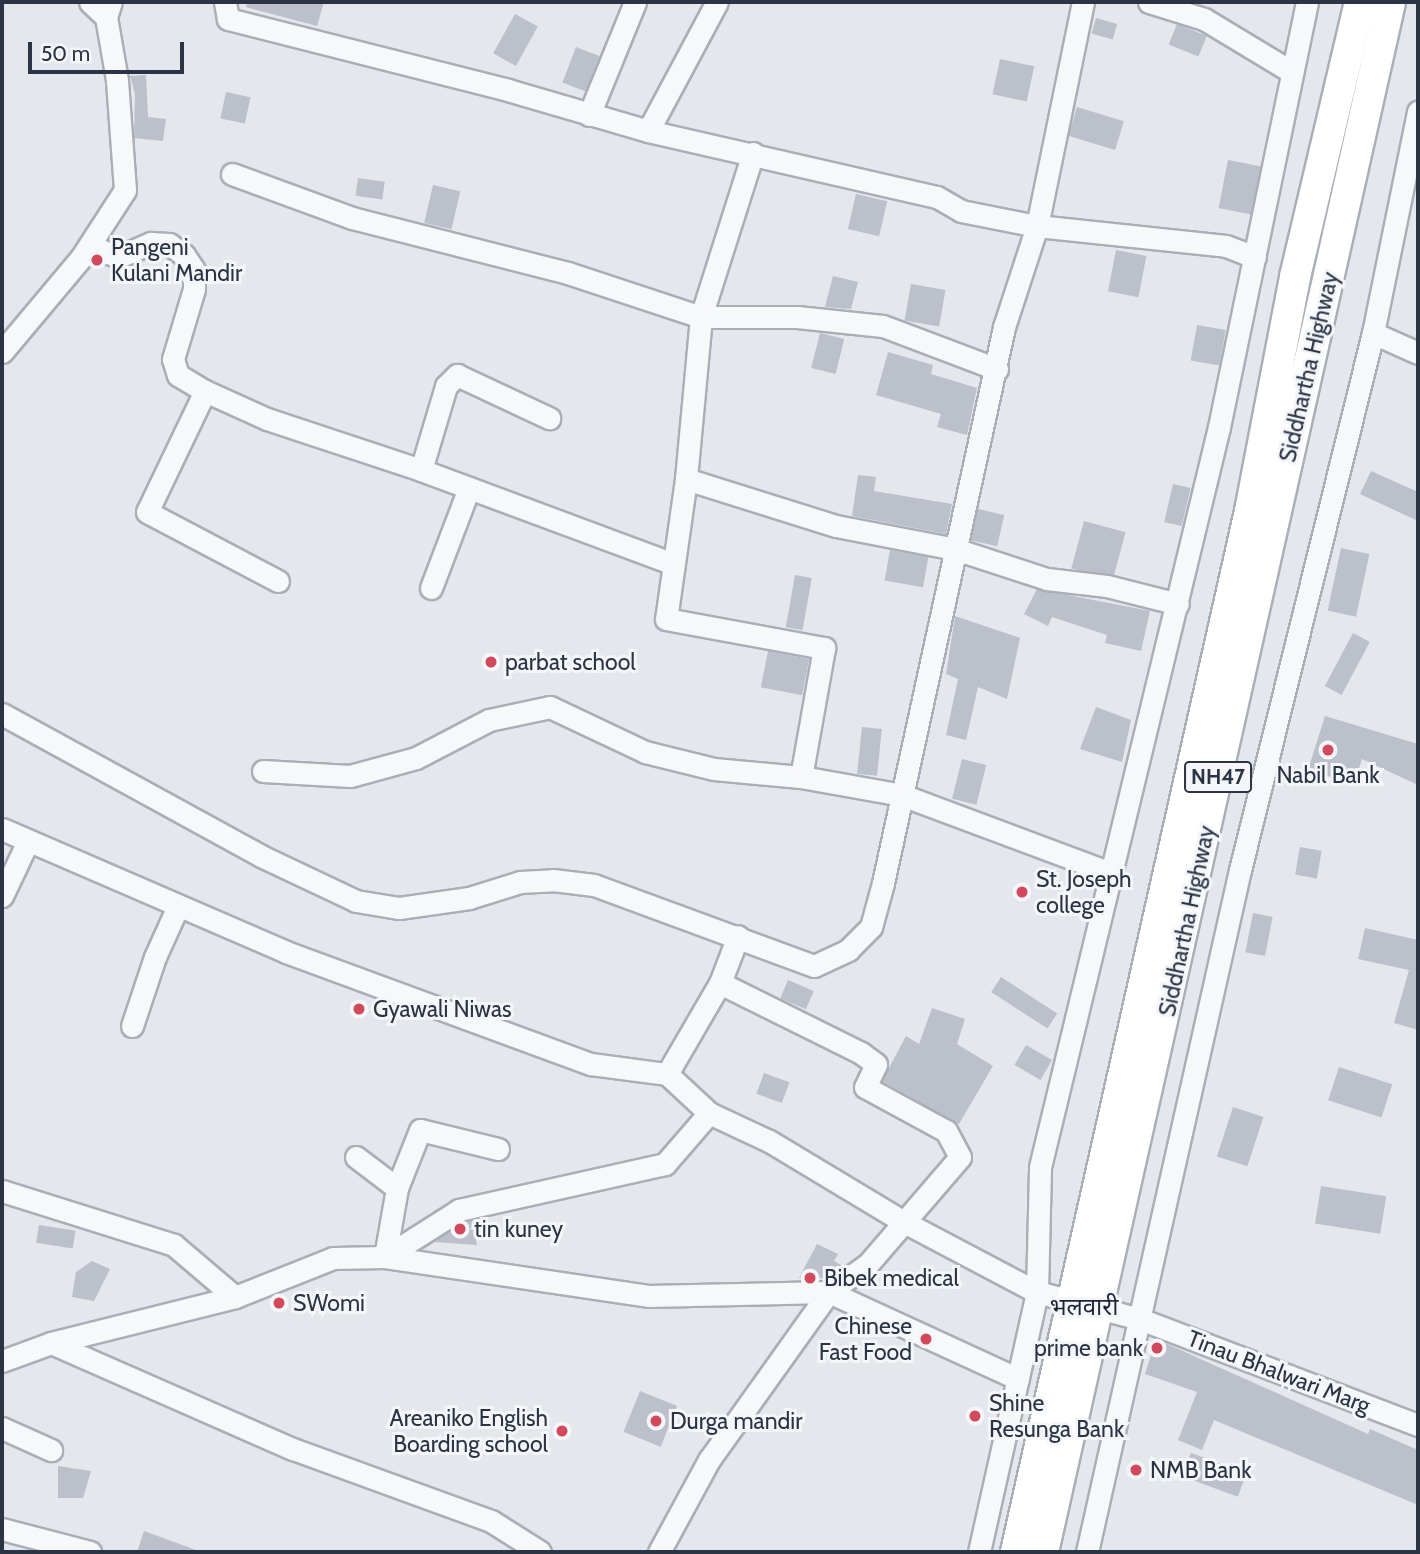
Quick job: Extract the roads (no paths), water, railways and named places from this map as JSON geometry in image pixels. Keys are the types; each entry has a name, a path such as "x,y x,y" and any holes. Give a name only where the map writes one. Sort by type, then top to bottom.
{"highway":[{"name":"Siddhartha Highway","path":"1043,1552 1084,1307 1250,511 1295,277 1360,2"},
{"name":"Siddhartha Highway","path":"1016,1552 1169,1004 1391,2"}],"street":[{"path":"2,352 93,242 125,190 109,9 90,2"},
{"path":"225,2 228,19 648,131 937,197 961,211 1037,226 1226,246 1255,257"},
{"path":"589,115 635,2"},
{"path":"648,131 717,2"},
{"path":"2,714 261,856 356,901 399,908 469,898 520,882 553,880 594,885 814,966 848,950 871,927 997,369 1004,327 1037,226 1083,2"},
{"path":"1149,2 1204,19 1292,72"},
{"path":"979,1552 1037,1292 1040,1167 1178,604 1255,257 1307,2"},
{"path":"1087,1552 1240,870 1373,333 1418,112"},
{"path":"753,153 701,317 686,479 671,563 666,620 824,648 801,777"},
{"path":"232,174 352,218 568,273 701,317 797,317 883,326 997,369"},
{"path":"93,242 100,250 119,257 151,243 169,244 184,255 194,270 194,289 173,359 178,375 205,391 267,419 421,470 671,563"},
{"path":"1373,333 1418,353"},
{"path":"421,470 446,386 457,375 549,418"},
{"path":"205,391 147,512 278,581"},
{"path":"686,479 836,526 955,549 1047,579 1107,586 1178,604"},
{"path":"431,588 469,488"},
{"path":"263,771 350,776 415,758 489,720 550,707 645,752 714,769 801,777 902,795 1111,873"},
{"path":"2,829 27,843 286,951 591,1065 667,1074 720,983 738,936"},
{"path":"2,896 27,843"},
{"path":"132,1026 155,957 178,906"},
{"path":"659,1552 709,1460 830,1292 868,1264 960,1157 955,1141 946,1131 865,1087 876,1064 861,1052 720,983"},
{"name":"Tinau Bhalwari Marg","path":"667,1074 709,1113 769,1141 904,1222 1037,1292 1084,1307 1140,1319 1418,1426"},
{"path":"386,1256 459,1210 665,1164 709,1113"},
{"path":"386,1256 397,1188 420,1130 498,1149"},
{"path":"356,1157 397,1188"},
{"path":"2,1191 174,1245 234,1297"},
{"path":"2,1361 51,1343 234,1297 334,1258 386,1256 648,1296 830,1292 1018,1379"},
{"path":"51,1343 293,1449 491,1521 540,1552"},
{"path":"2,1428 51,1450"},
{"path":"2,1530 90,1552"}],"place":[{"name":"Pangeni Kulani Mandir","path":"97,260"},
{"name":"parbat school","path":"491,662"},
{"name":"Nabil Bank","path":"1328,750"},
{"name":"St. Joseph college","path":"1022,892"},
{"name":"Gyawali Niwas","path":"359,1009"},
{"name":"tin kuney","path":"460,1229"},
{"name":"Bibek medical","path":"810,1278"},
{"name":"SWomi","path":"279,1303"},
{"name":"Chinese Fast Food","path":"926,1339"},
{"name":"prime bank","path":"1157,1348"},
{"name":"Shine Resunga Bank","path":"975,1416"},
{"name":"Durga mandir","path":"656,1421"},
{"name":"Areaniko English Boarding school","path":"562,1431"},
{"name":"NMB Bank","path":"1136,1470"}],"district":[{"name":"भलवारी","path":"1084,1307"}]}
